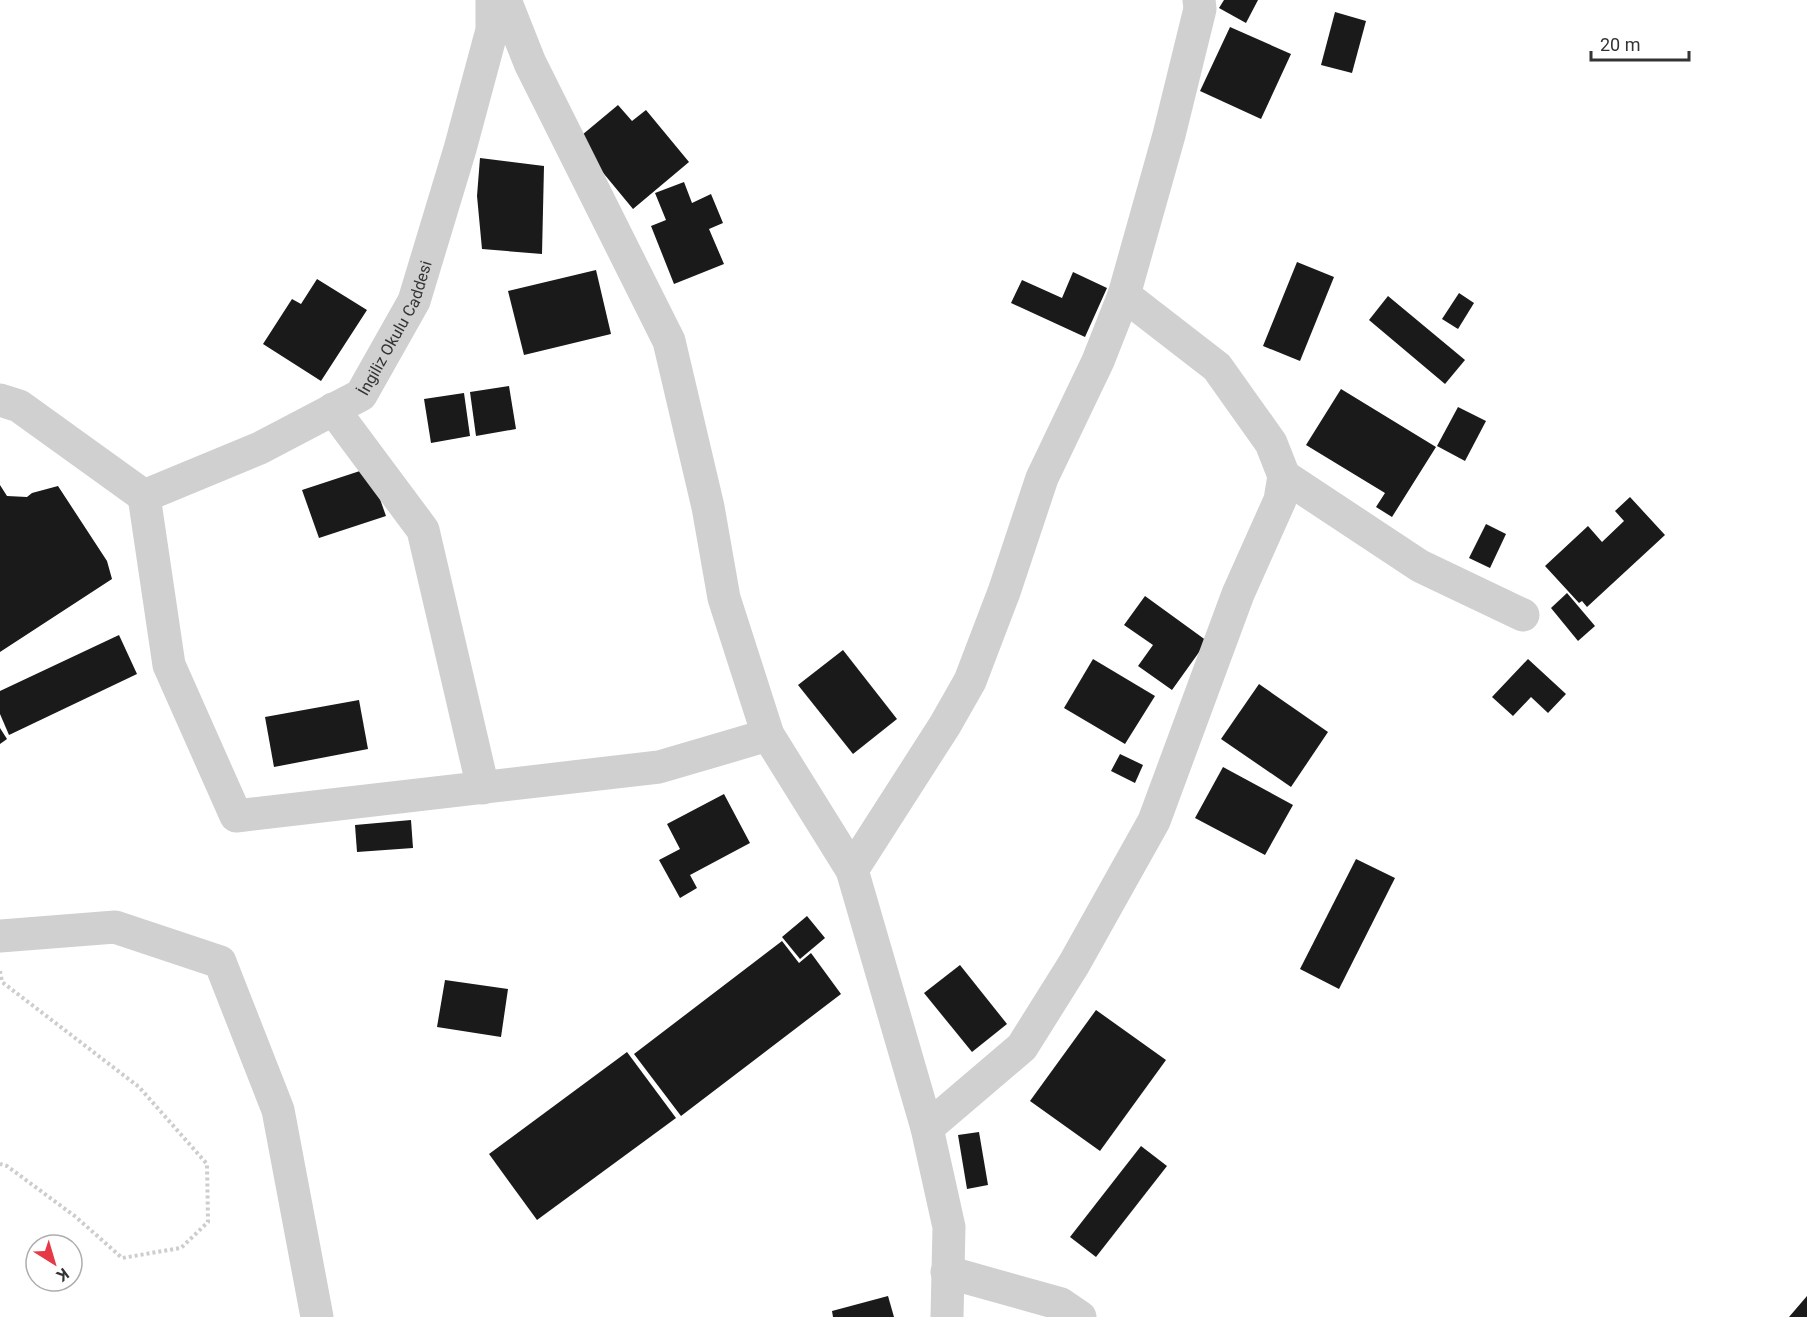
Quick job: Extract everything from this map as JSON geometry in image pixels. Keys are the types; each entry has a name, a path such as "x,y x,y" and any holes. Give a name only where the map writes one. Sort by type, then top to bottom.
{"street":[{"name":"İngiliz Okulu Caddesi","path":"144,496 260,448 361,395 414,301 460,149 492,30 492,0"},
{"path":"505,0 530,63 669,340 708,507 724,598 768,735 852,870 927,1128 949,1227 947,1317"},
{"path":"852,870 945,725 970,681 1004,592 1042,478 1098,361 1124,295 1172,124 1200,9 1199,0"},
{"path":"927,1128 1022,1047 1074,964 1154,821 1238,594 1280,500 1284,476 1271,443 1217,367 1124,295"},
{"path":"0,400 18,406 144,496 169,665 236,816 659,767 768,735"},
{"path":"333,409 423,530 483,788"},
{"path":"1284,476 1420,566 1523,615"},
{"path":"0,936 115,927 220,962 278,1110 316,1317"},
{"path":"947,1272 1061,1304 1080,1317"}],"path":[{"path":"0,971 2,982 139,1087 207,1164 208,1222 181,1248 122,1258 76,1218 7,1166 0,1164"}],"building":[{"path":"1224,0 1258,0 1246,23 1219,8"},
{"path":"1335,12 1366,21 1352,73 1321,65"},
{"path":"1230,27 1291,54 1261,119 1200,91"},
{"path":"618,105 632,121 646,110 689,162 633,209 576,140"},
{"path":"480,158 544,166 542,254 482,249 477,196"},
{"path":"684,182 692,203 711,194 723,223 709,229 724,264 674,284 651,226 666,220 655,193"},
{"path":"1297,262 1334,277 1300,361 1263,346"},
{"path":"596,270 611,334 524,355 508,291"},
{"path":"1073,272 1107,288 1085,337 1011,303 1022,280 1062,298"},
{"path":"317,279 367,310 321,381 263,344 292,299 301,304"},
{"path":"1459,293 1474,303 1458,329 1442,319"},
{"path":"1388,296 1465,360 1445,384 1369,320"},
{"path":"509,386 516,429 476,436 470,392"},
{"path":"1341,389 1436,447 1392,517 1376,507 1385,493 1306,445"},
{"path":"464,393 470,436 431,443 424,399"},
{"path":"1458,407 1486,421 1465,461 1437,446"},
{"path":"369,468 386,516 319,538 302,490"},
{"path":"0,485 7,496 27,497 32,493 58,486 107,561 112,579 0,652"},
{"path":"1630,497 1665,535 1587,607 1582,601 1579,603 1545,566 1588,526 1602,542 1624,521 1615,511"},
{"path":"1486,524 1506,534 1490,568 1469,558"},
{"path":"1567,593 1595,626 1578,641 1551,608"},
{"path":"1145,596 1207,641 1172,690 1138,666 1153,645 1124,625"},
{"path":"119,635 137,674 9,735 0,714 0,691"},
{"path":"843,650 897,719 853,754 798,685"},
{"path":"1093,659 1155,696 1125,744 1064,708"},
{"path":"1528,659 1566,694 1548,713 1531,697 1513,716 1492,697"},
{"path":"1259,684 1328,732 1291,787 1221,739"},
{"path":"359,700 368,749 274,767 265,717"},
{"path":"0,728 7,739 0,744"},
{"path":"1120,754 1143,765 1135,783 1111,771"},
{"path":"1223,767 1293,805 1265,855 1195,818"},
{"path":"724,794 750,843 690,875 697,888 680,898 659,860 680,849 667,824"},
{"path":"411,820 413,848 357,852 355,825"},
{"path":"1356,859 1395,878 1339,989 1300,969"},
{"path":"807,916 825,938 800,959 782,937"},
{"path":"782,941 799,963 811,953 841,994 681,1116 634,1054"},
{"path":"960,965 1007,1024 972,1052 924,993"},
{"path":"445,980 508,989 501,1037 437,1027"},
{"path":"1096,1010 1166,1060 1100,1151 1030,1101"},
{"path":"627,1052 676,1118 537,1220 489,1154"},
{"path":"979,1132 988,1185 967,1189 958,1135"},
{"path":"1141,1146 1167,1166 1096,1257 1070,1237"},
{"path":"888,1296 894,1317 833,1317 832,1311"},
{"path":"1807,1296 1807,1317 1789,1317"}]}
